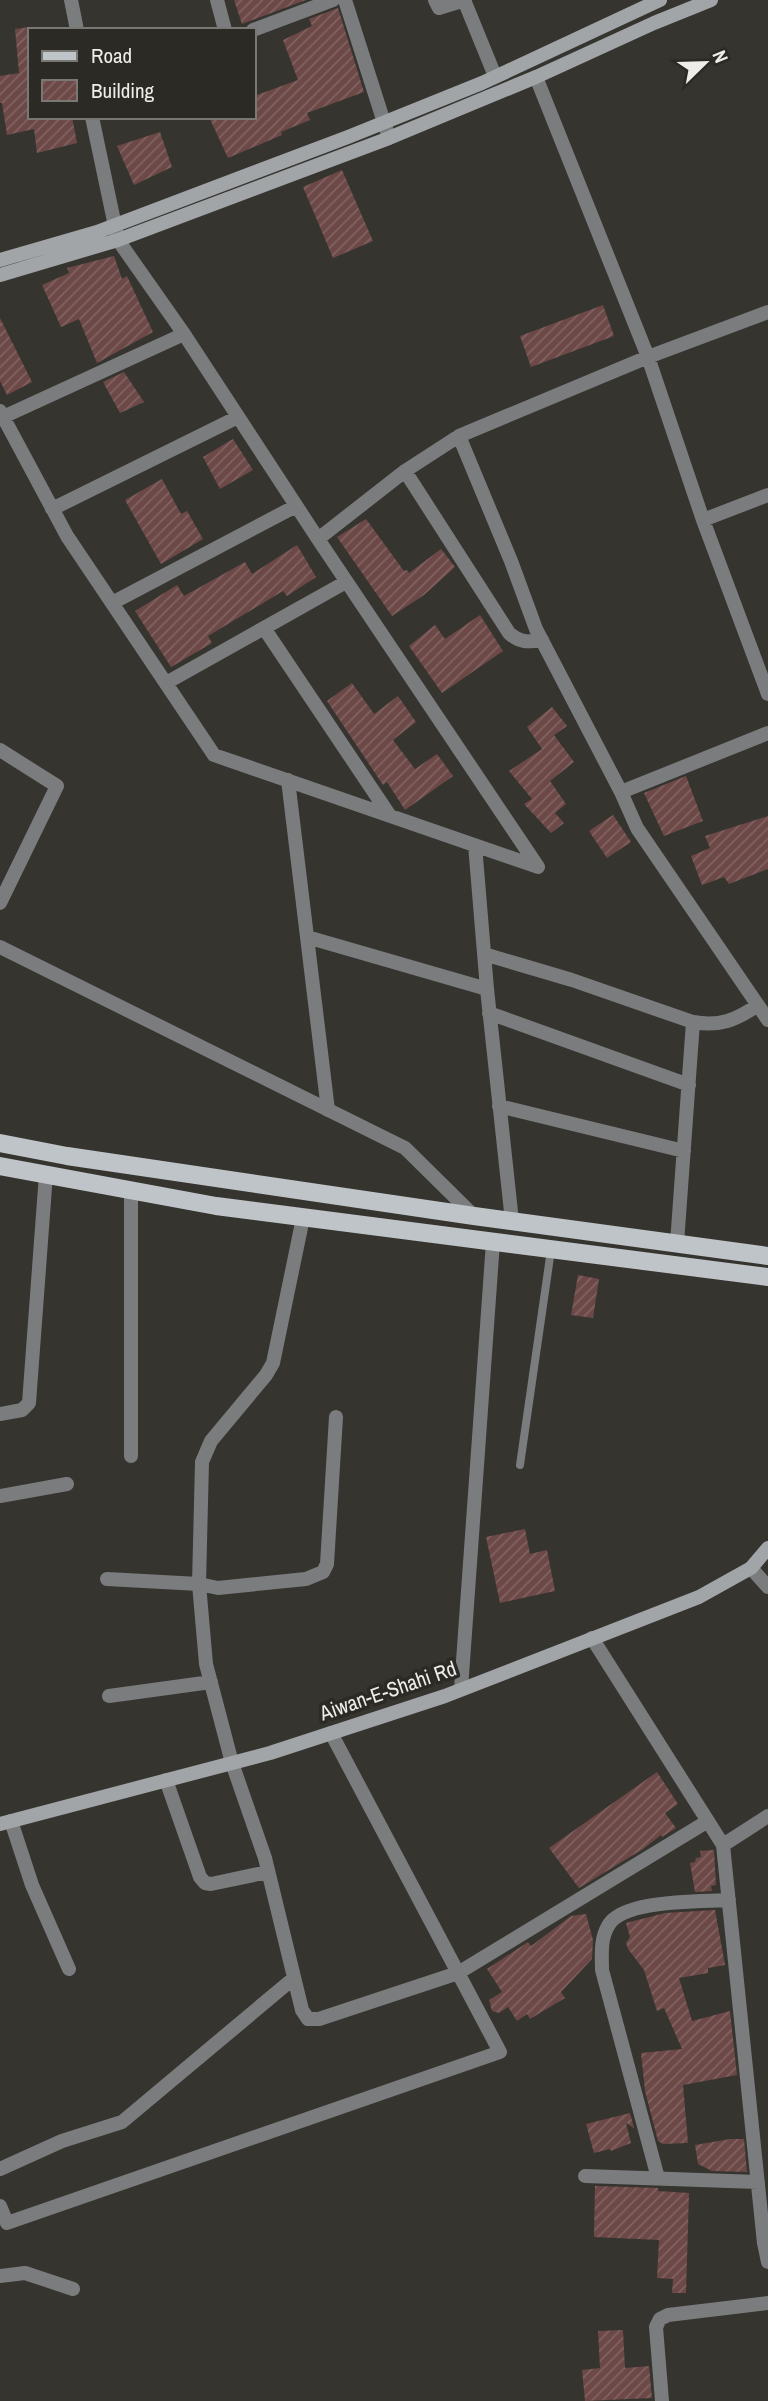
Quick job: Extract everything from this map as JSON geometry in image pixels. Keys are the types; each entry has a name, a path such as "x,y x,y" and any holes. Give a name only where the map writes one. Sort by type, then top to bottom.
{"main road":[{"path":"0,260 116,232 495,76 645,3 660,0"},
{"path":"0,275 389,138 711,0"},
{"path":"0,1143 80,1158 474,1216 768,1256"},
{"path":"0,1166 216,1206 768,1277"},
{"name":"Aiwan-E-Shahi Rd","path":"5,1822 232,1763 461,1689 699,1597 751,1568 768,1548"}],"street":[{"path":"72,0 76,28"},
{"path":"217,0 224,28"},
{"path":"256,29 333,0"},
{"path":"345,0 389,138"},
{"path":"435,0 439,8 464,0 495,76"},
{"path":"530,60 649,357 704,520 768,694"},
{"path":"92,119 116,232 184,334 346,582 538,867 214,755 67,536 1,414 184,334"},
{"path":"318,539 405,471 459,436 649,357 768,312"},
{"path":"52,509 238,417"},
{"path":"459,436 542,640 637,828 768,1020"},
{"path":"405,471 509,633 526,642 542,640"},
{"path":"704,520 768,495"},
{"path":"112,603 296,506"},
{"path":"166,683 346,582"},
{"path":"264,628 390,816"},
{"path":"621,792 768,733"},
{"path":"0,750 57,786 0,902"},
{"path":"288,780 328,1110"},
{"path":"475,845 486,989 512,1221"},
{"path":"307,937 486,989"},
{"path":"0,947 405,1148 474,1216"},
{"path":"484,954 708,1025 731,1022 758,1005"},
{"path":"489,1013 689,1085"},
{"path":"677,1243 693,1022"},
{"path":"499,1106 684,1151"},
{"path":"0,1414 22,1410 29,1403 46,1174"},
{"path":"131,1191 131,1456"},
{"path":"303,1218 273,1363 211,1441 202,1462 199,1584 204,1649 211,1682 232,1763 268,1872 302,2010 308,2019 319,2018 458,1973 708,1821"},
{"path":"461,1689 493,1242"},
{"path":"107,1579 199,1584 218,1588 306,1579 323,1572 327,1564 336,1417"},
{"path":"0,1496 67,1484"},
{"path":"751,1568 768,1587"},
{"path":"592,1638 723,1845 761,2173 768,2262"},
{"path":"109,1696 211,1682"},
{"path":"0,2206 7,2223 500,2052 331,1733"},
{"path":"166,1780 200,1877 205,1883 268,1872"},
{"path":"723,1845 768,1816"},
{"path":"5,1822 69,1969"},
{"path":"658,2178 602,1970 602,1940 615,1917 638,1908 729,1900"},
{"path":"0,2169 62,2141 122,2122 294,1978"},
{"path":"585,2176 658,2178 761,2173"},
{"path":"0,2276 25,2273 73,2289"},
{"path":"662,2401 656,2327 660,2319 668,2315 768,2303"}],"lane":[{"path":"520,1465 551,1250"}],"building":[{"path":"234,0 306,0 242,24"},
{"path":"338,8 364,92 307,113 310,120 228,158 210,119 256,119 256,95 298,80 283,40 312,26 309,19"},
{"path":"30,27 28,119 72,119 77,143 37,153 34,129 7,135 0,103 0,76 19,73 15,29"},
{"path":"160,132 172,167 134,185 117,146"},
{"path":"342,170 373,241 333,258 303,187"},
{"path":"114,256 122,279 127,276 153,332 97,363 79,319 61,327 42,285 69,273 67,268"},
{"path":"603,305 614,336 531,367 520,336"},
{"path":"0,318 32,382 7,395 0,381"},
{"path":"124,372 144,402 120,413 103,382"},
{"path":"233,439 253,470 220,489 203,457"},
{"path":"162,479 181,514 187,511 203,539 161,564 125,500"},
{"path":"366,519 404,571 409,573 441,549 455,567 424,595 392,616 337,537"},
{"path":"297,545 316,577 287,596 283,591 208,636 212,643 171,667 135,611 177,585 184,596 245,562 252,574"},
{"path":"480,615 503,651 442,693 409,646 435,625 445,639"},
{"path":"352,683 374,714 398,696 416,722 393,740 415,769 437,754 453,776 405,810 387,782 383,785 327,701"},
{"path":"552,707 567,726 554,735 574,762 550,781 566,804 555,813 564,823 551,833 524,804 532,799 509,771 542,749 527,727"},
{"path":"686,776 703,821 664,836 644,793"},
{"path":"613,815 631,842 607,858 589,831"},
{"path":"768,816 768,869 729,884 724,877 702,885 691,856 710,848 705,836"},
{"path":"578,1275 599,1279 593,1318 571,1315"},
{"path":"525,1529 530,1554 547,1550 555,1591 500,1603 486,1537"},
{"path":"657,1772 678,1804 665,1813 676,1828 579,1888 549,1848"},
{"path":"714,1850 716,1885 711,1886 712,1891 695,1892 690,1863 701,1857 700,1851"},
{"path":"715,1910 725,1965 708,1968 708,1973 679,1978 692,2021 730,2011 737,2075 683,2085 688,2143 663,2144 658,2141 645,2091 641,2053 682,2049 664,2008 657,2011 644,1970 628,1949 626,1943 630,1937 626,1923 665,1913"},
{"path":"586,1914 593,1940 592,1959 561,1992 565,1998 530,2019 527,2014 517,2021 508,2007 499,2013 492,2011 489,2000 502,1992 487,1969 528,1942 531,1946 571,1916"},
{"path":"630,2113 634,2128 626,2123 631,2143 611,2151 610,2149 594,2153 586,2124"},
{"path":"744,2139 747,2172 712,2171 698,2164 695,2145"},
{"path":"595,2186 658,2188 658,2191 689,2193 686,2293 672,2293 673,2279 657,2278 659,2240 594,2237"},
{"path":"623,2330 625,2368 649,2366 652,2398 585,2401 582,2370 600,2368 598,2331"}]}
